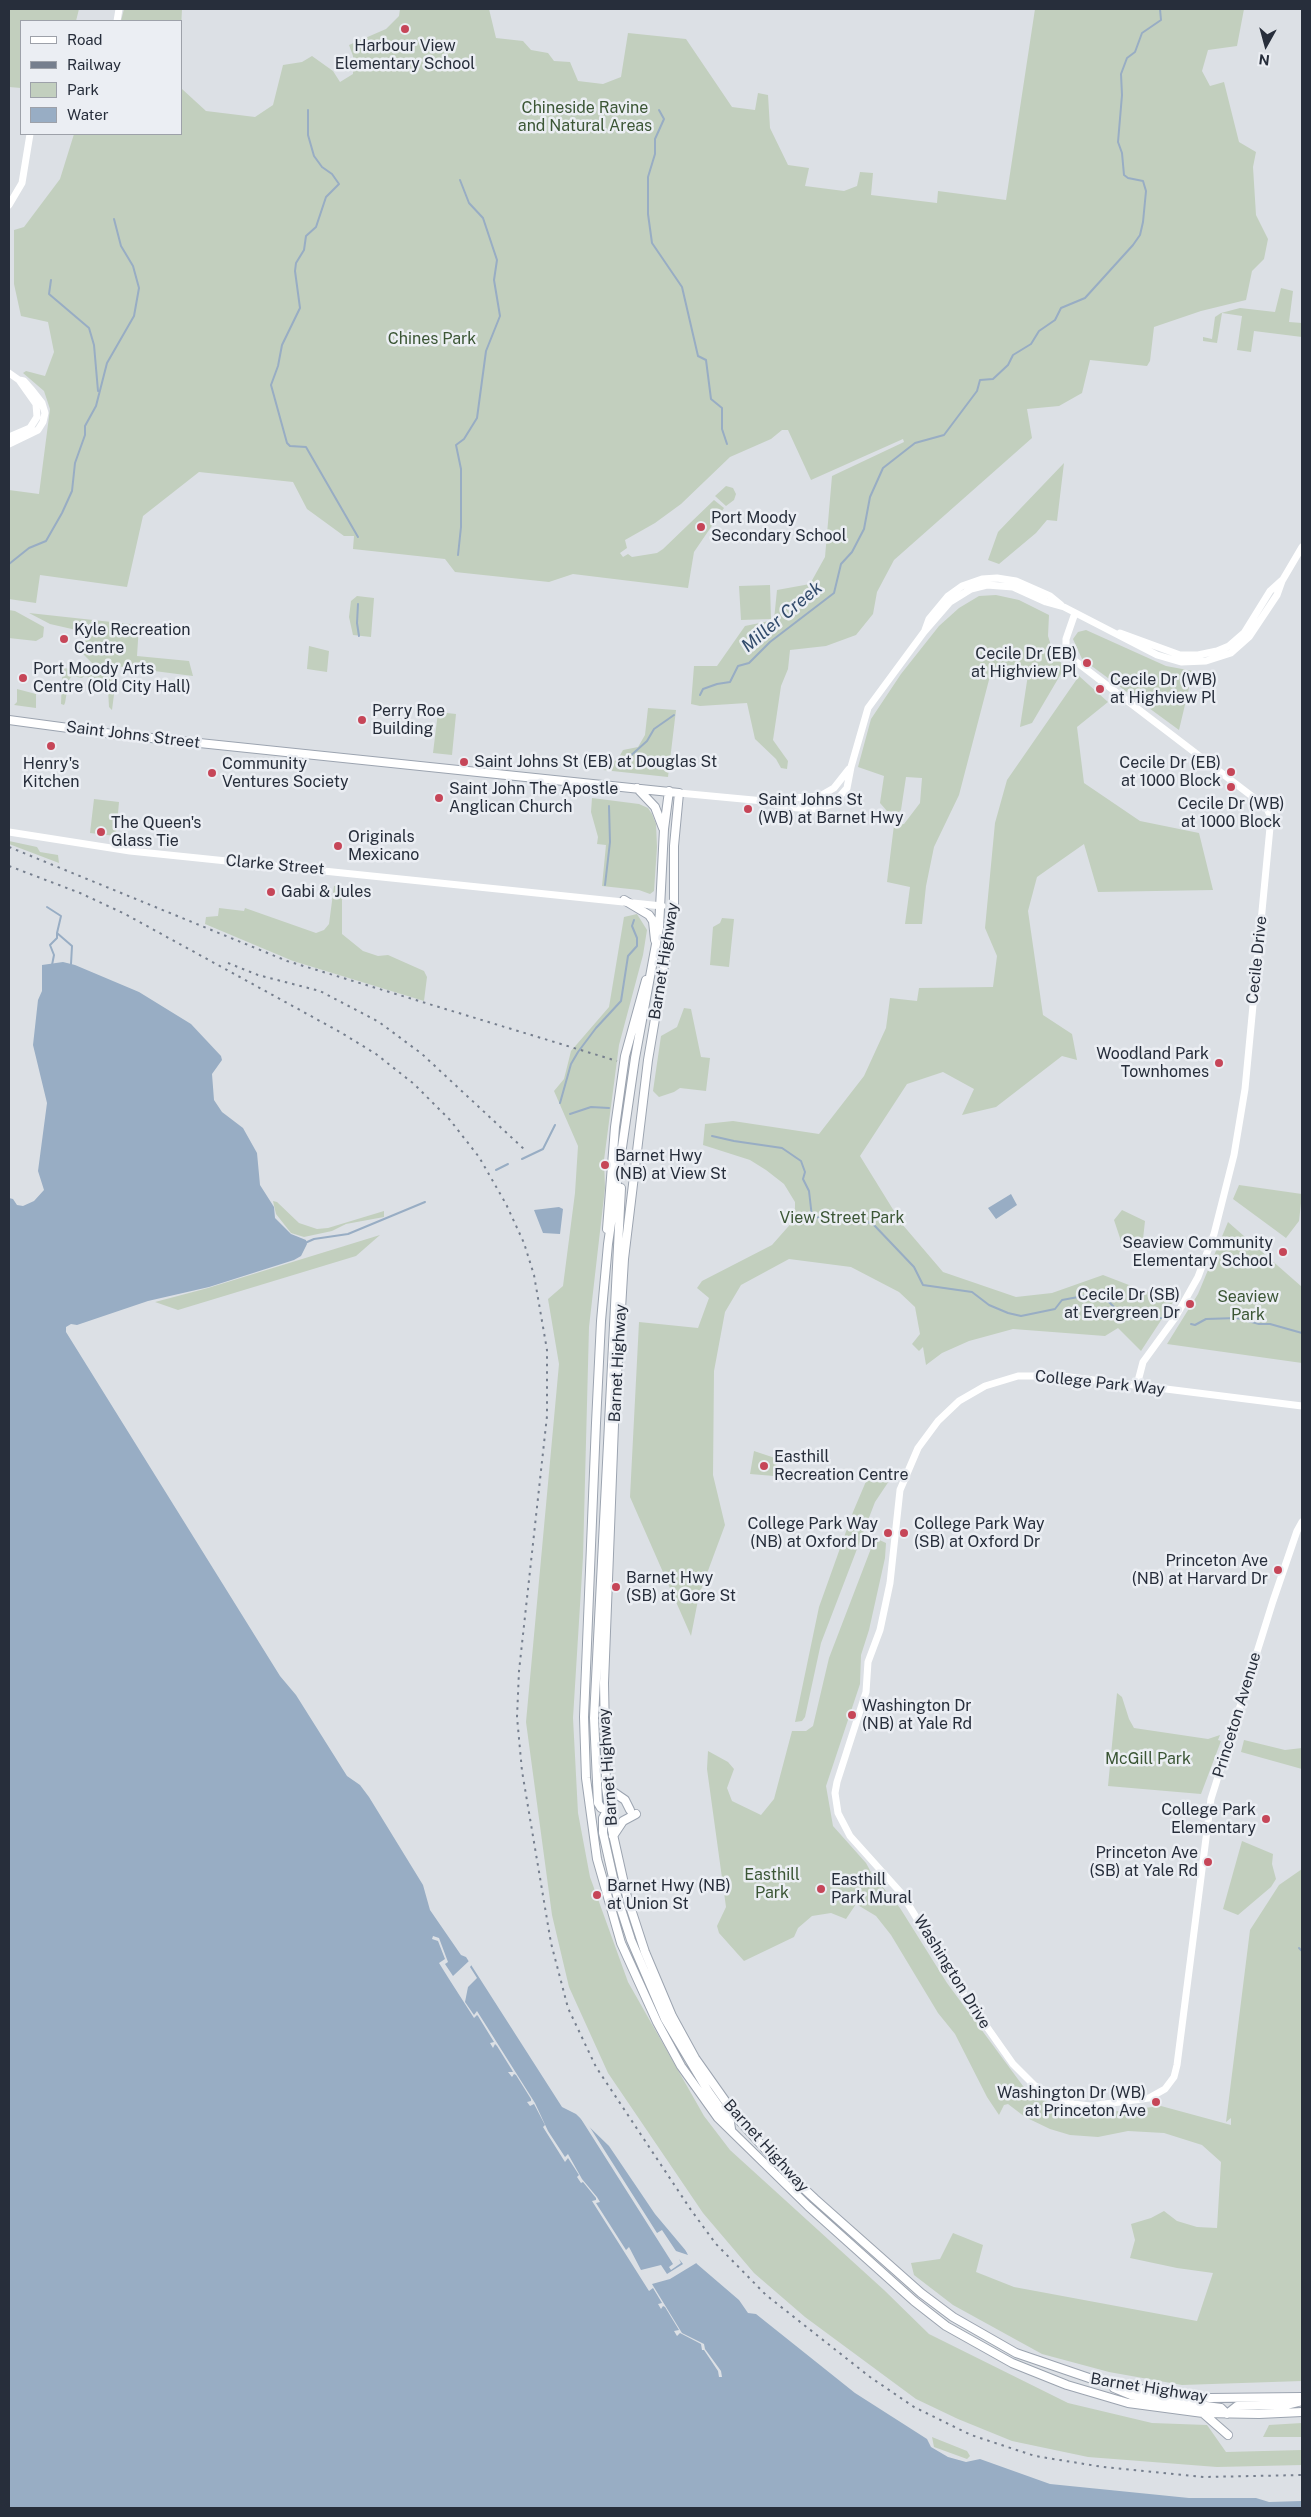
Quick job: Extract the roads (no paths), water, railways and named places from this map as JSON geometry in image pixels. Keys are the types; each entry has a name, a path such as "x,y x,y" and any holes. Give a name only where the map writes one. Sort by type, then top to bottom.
{"main road":[{"name":"Saint Johns Street","path":"9,720 114,734 679,792"},
{"path":"637,788 658,811 664,830"},
{"name":"Barnet Highway","path":"669,792 664,830 662,906 635,1058 620,1173 608,1244 600,1340 584,1718 586,1778 590,1818 606,1895 621,1943 634,1976 681,2066 718,2118 776,2176 914,2301 977,2345 1034,2372 1100,2396 1163,2409 1227,2414 1302,2412"},
{"name":"Barnet Highway","path":"679,792 672,915 645,1078 624,1268 614,1425 604,1683 608,1809 636,1925 672,2016 715,2088 756,2140 814,2199 878,2256 953,2318 1016,2353 1095,2380 1132,2388 1210,2398 1302,2397"},
{"path":"624,900 649,915 653,921 656,945"},
{"path":"662,906 672,915"},
{"name":"Barnet Highway","path":"608,1244 607,1220 615,1127 625,1056 633,1022 650,971"},
{"path":"620,1173 622,1198 611,1366 594,1718 598,1803 601,1808 608,1809 603,1818 603,1833 618,1900 634,1948 665,2019 708,2091 730,2122 731,2129"},
{"path":"606,1787 625,1800 633,1812 622,1821 613,1836"},
{"path":"1095,2380 1130,2395 1221,2408 1227,2414 1237,2406 1286,2405 1302,2401"},
{"path":"1203,2413 1228,2435"}],"street":[{"path":"9,205 22,183 30,135"},
{"path":"9,372 19,380 36,404 38,417 30,428 9,437"},
{"path":"9,444 34,433 41,426 44,418 45,409 38,397 24,381 19,380"},
{"path":"851,767 868,708 924,632 929,619 948,596 968,583 982,579 1003,578 1022,583 1050,596 1064,607 1112,630 1136,645 1165,658 1190,662 1215,659 1231,653 1249,637 1277,595 1282,581 1302,547"},
{"name":"Cecile Drive","path":"1075,612 1065,643 1070,658 1266,807 1271,817 1245,1089 1234,1155 1214,1234 1198,1277 1175,1318 1143,1362 1137,1385"},
{"name":"Saint Johns Street","path":"764,801 820,796 834,788 851,767"},
{"name":"Saint Johns Street","path":"679,792 764,801 784,807 815,809 830,805 842,796 847,788 851,767"},
{"name":"Clarke Street","path":"9,832 130,851 624,900 662,906"},
{"name":"College Park Way","path":"868,1676 869,1659 880,1630 890,1583 900,1490 918,1448 938,1421 959,1401 985,1386 1018,1376 1062,1376 1302,1406"},
{"name":"Princeton Avenue","path":"1165,2089 1172,2081 1177,2065 1211,1799 1272,1602 1302,1522"},
{"name":"Washington Drive","path":"868,1676 866,1692 837,1782 836,1799 840,1820 856,1843 902,1894 958,1986 1013,2064 1035,2086 1080,2106 1149,2098 1165,2089"}],"water":[{"path":"63,962 75,965 139,992 191,1024 221,1056 222,1060 212,1074 214,1100 222,1112 243,1128 257,1153 260,1185 274,1207 275,1218 291,1234 306,1240 307,1244 301,1256 294,1260 209,1287 148,1301 77,1325 71,1324 66,1327 66,1332 280,1676 296,1695 347,1776 360,1785 369,1797 423,1885 430,1910 461,1955 466,1957 562,2107 576,2114 609,2146 655,2214 697,2264 739,2300 748,2313 756,2314 855,2393 927,2439 931,2447 948,2457 966,2462 980,2459 1050,2484 1189,2498 1256,2498 1269,2502 1302,2501 1302,2508 9,2508 9,1198 13,1199 17,1205 23,1206 34,1201 44,1190 38,1171 47,1103 33,1045 38,1000 42,991 42,965"},
{"path":"1011,1194 1017,1205 996,1219 988,1208"},
{"path":"559,1207 563,1209 560,1234 543,1233 534,1210"}],"waterway":[{"name":"Miller Creek","path":"700,695 703,689 730,682 738,666 749,663 770,642 834,593 841,564 852,552 864,529 870,497 883,468 915,443 944,435 977,391 980,380 993,379 1008,365 1013,355 1031,344 1039,331 1055,320 1061,308 1085,298 1140,235 1146,191 1143,181 1128,178 1124,175 1122,153 1118,142 1122,95 1121,74 1127,58 1135,52 1142,33 1161,20 1160,9"},
{"path":"308,110 308,135 314,156 339,184 326,197 316,227 306,236 304,250 296,263 295,271 300,308 282,345 278,366 271,385 287,443 290,446 306,447 358,537"},
{"path":"659,110 664,119 655,139 655,154 648,177 648,214 652,243 682,287 698,356 706,360 711,399 722,408 722,429 727,444"},
{"path":"458,555 461,527 461,469 456,445 464,439 477,418 486,351 500,316 494,280 497,260 483,218 469,203 460,180"},
{"path":"9,564 29,548 46,541 62,513 72,491 75,463 85,435 85,426 96,406 107,363 134,316 139,288 133,266 121,246 114,219"},
{"path":"51,280 49,294 89,328 94,345 98,391"},
{"path":"358,604 357,623 359,636"},
{"path":"618,767 647,741 654,729 674,715"},
{"path":"605,885 610,842 609,806"},
{"path":"47,907 61,916 57,933 72,946 71,964"},
{"path":"560,1103 571,1064 578,1052 596,1028 621,1001 628,956 637,946 637,938 632,926 634,920"},
{"path":"52,965 54,955 50,945 57,938 57,933"},
{"path":"570,1114 591,1107 609,1108"},
{"path":"522,1159 543,1149 555,1125"},
{"path":"712,1136 782,1148 801,1161 805,1172 803,1179 809,1191 812,1217 862,1220 873,1224 914,1267 923,1285 972,1292 989,1305 1021,1316 1055,1309 1062,1300 1100,1293 1115,1308 1131,1318 1162,1318"},
{"path":"496,1170 508,1164"},
{"path":"305,1243 314,1239 348,1234 425,1202"},
{"path":"1191,1324 1195,1325 1206,1319 1237,1318 1259,1324 1270,1324 1302,1333"},
{"path":"1299,1948 1302,1951"}],"railway":[{"path":"9,847 287,961 617,1061"},
{"path":"9,866 80,893 125,914 340,1032 376,1054 414,1084 450,1120 479,1157 506,1204 524,1243 534,1275 547,1350 547,1416 519,1671 517,1717 522,1771 551,1943 568,2008 596,2067 691,2210 716,2244 766,2295 870,2377 914,2407 971,2435 1035,2456 1103,2467 1204,2477 1302,2475"},
{"path":"228,963 258,975 320,991 379,1022 422,1054 525,1150"}],"place":[{"name":"Harbour View Elementary School","path":"405,29"},
{"name":"Port Moody Secondary School","path":"701,527"},
{"name":"Kyle Recreation Centre","path":"64,639"},
{"name":"Cecile Dr (EB) at Highview Pl","path":"1087,663"},
{"name":"Port Moody Arts Centre (Old City Hall)","path":"23,678"},
{"name":"Cecile Dr (WB) at Highview Pl","path":"1100,689"},
{"name":"Perry Roe Building","path":"362,720"},
{"name":"Henry's Kitchen","path":"51,746"},
{"name":"Saint Johns St (EB) at Douglas St","path":"464,762"},
{"name":"Cecile Dr (EB) at 1000 Block","path":"1231,772"},
{"name":"Community Ventures Society","path":"212,773"},
{"name":"Cecile Dr (WB) at 1000 Block","path":"1231,787"},
{"name":"Saint John The Apostle Anglican Church","path":"439,798"},
{"name":"Saint Johns St (WB) at Barnet Hwy","path":"748,809"},
{"name":"The Queen's Glass Tie","path":"101,832"},
{"name":"Originals Mexicano","path":"338,846"},
{"name":"Gabi & Jules","path":"271,892"},
{"name":"Woodland Park Townhomes","path":"1219,1063"},
{"name":"Barnet Hwy (NB) at View St","path":"605,1165"},
{"name":"Seaview Community Elementary School","path":"1283,1252"},
{"name":"Cecile Dr (SB) at Evergreen Dr","path":"1190,1304"},
{"name":"Easthill Recreation Centre","path":"764,1466"},
{"name":"College Park Way (NB) at Oxford Dr","path":"888,1533"},
{"name":"College Park Way (SB) at Oxford Dr","path":"904,1533"},
{"name":"Princeton Ave (NB) at Harvard Dr","path":"1278,1570"},
{"name":"Barnet Hwy (SB) at Gore St","path":"616,1587"},
{"name":"Washington Dr (NB) at Yale Rd","path":"852,1715"},
{"name":"College Park Elementary","path":"1266,1819"},
{"name":"Princeton Ave (SB) at Yale Rd","path":"1208,1862"},
{"name":"Easthill Park Mural","path":"821,1889"},
{"name":"Barnet Hwy (NB) at Union St","path":"597,1895"},
{"name":"Washington Dr (WB) at Princeton Ave","path":"1156,2102"}],"park label":[{"name":"Chineside Ravine and Natural Areas","path":"585,117"},
{"name":"Chines Park","path":"432,339"},
{"name":"View Street Park","path":"842,1218"},
{"name":"Seaview Park","path":"1248,1306"},
{"name":"McGill Park","path":"1148,1759"},
{"name":"Easthill Park","path":"772,1884"}]}
